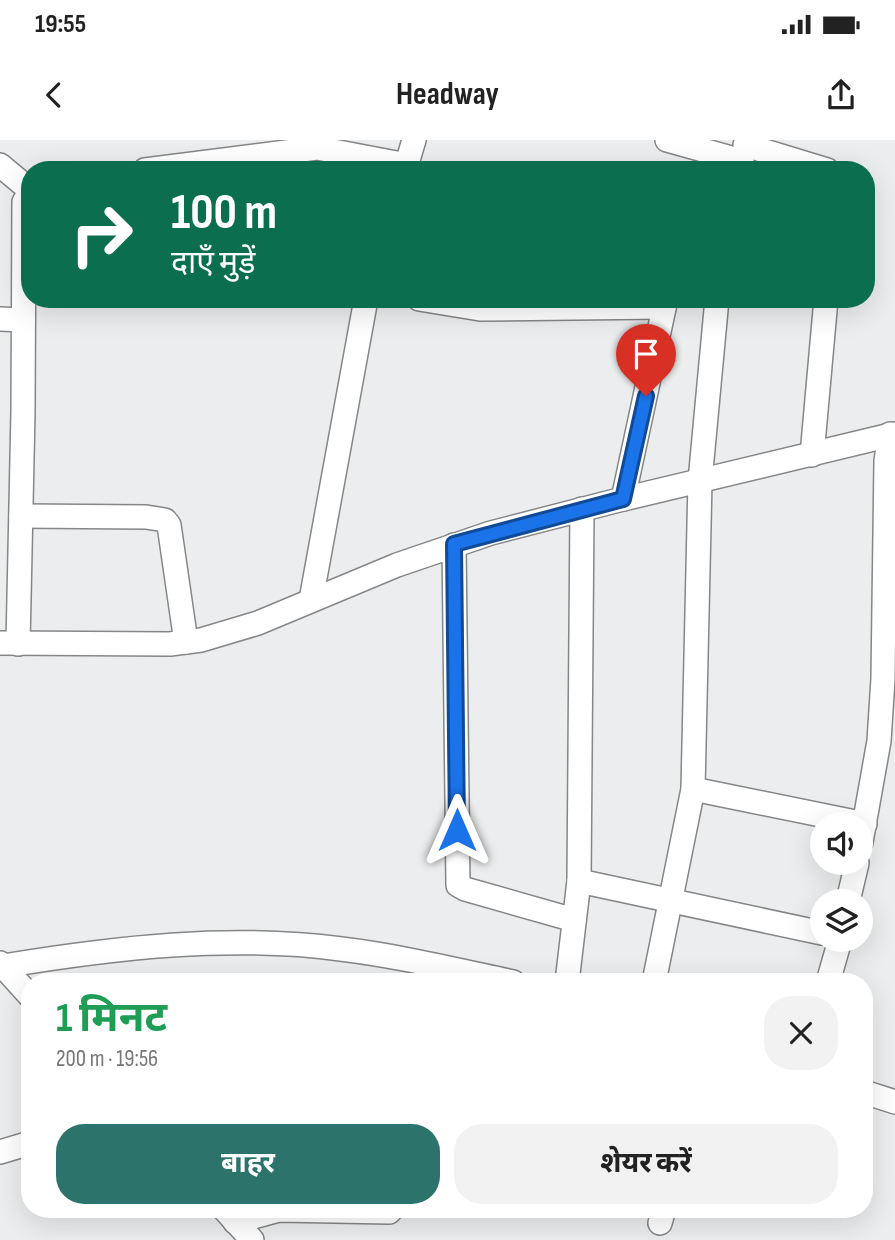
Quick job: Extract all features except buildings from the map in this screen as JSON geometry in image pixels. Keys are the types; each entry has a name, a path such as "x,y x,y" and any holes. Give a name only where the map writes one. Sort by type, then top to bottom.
{"street":[{"path":"408,161 414,140"},
{"path":"667,140 700,160 743,154 780,161"},
{"path":"215,161 317,148 378,161"},
{"path":"0,165 21,183"},
{"path":"21,222 11,319 21,516 9,643 186,642 258,623 454,544 582,509 893,434 886,461 884,666 880,729 866,812"},
{"path":"311,600 364,308"},
{"path":"474,308 511,308"},
{"path":"623,499 664,308"},
{"path":"656,973 693,789 700,481 717,308"},
{"path":"813,455 825,308"},
{"path":"568,973 579,881 582,509"},
{"path":"21,516 146,517 167,522 186,642"},
{"path":"454,544 458,885 574,920"},
{"path":"693,789 810,819"},
{"path":"579,881 810,930"},
{"path":"2,965 75,954 247,943 341,949 407,972"},
{"path":"831,973 837,952"},
{"path":"2,965 21,986"},
{"path":"873,1095 895,1102"},
{"path":"0,1152 21,1146"},
{"path":"232,1218 252,1240"}],"route":[{"path":"457,830 454,544 623,499 646,396"}]}
